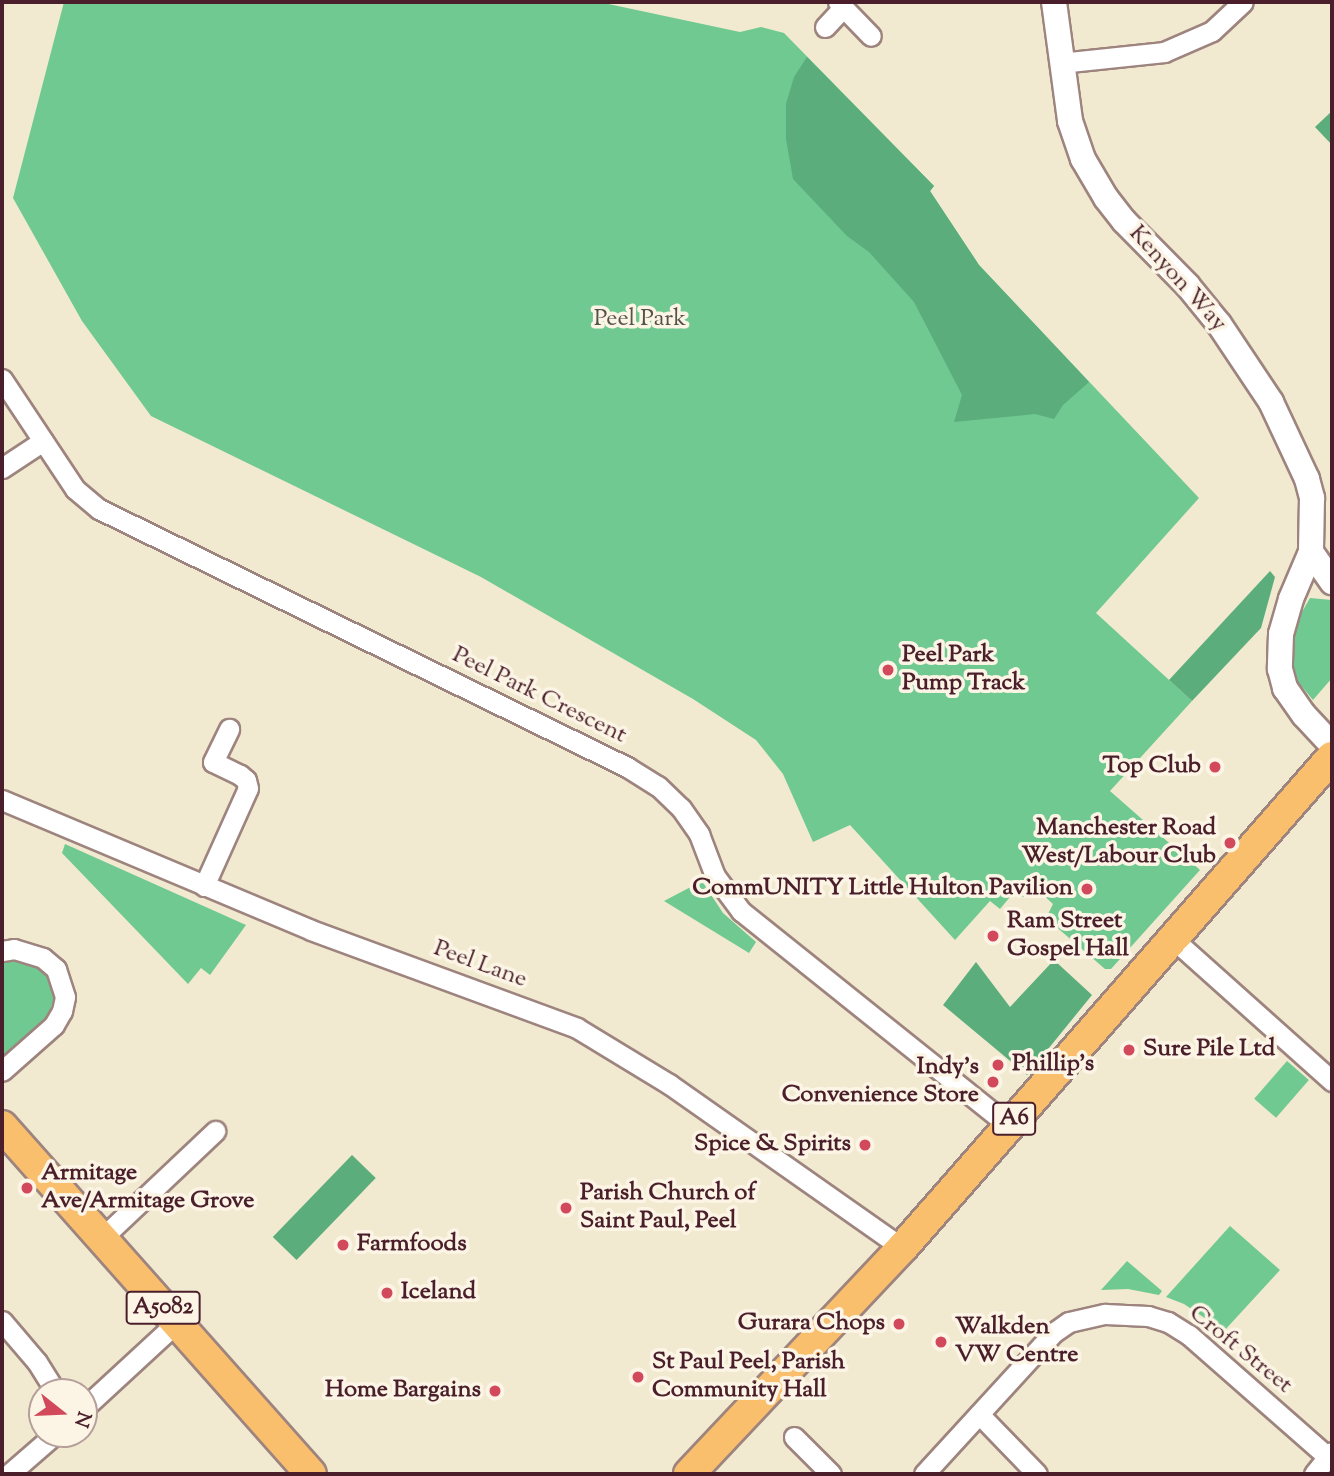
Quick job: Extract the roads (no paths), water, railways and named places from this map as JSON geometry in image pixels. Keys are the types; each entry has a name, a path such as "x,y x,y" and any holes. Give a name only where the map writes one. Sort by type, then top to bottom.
{"main road":[{"name":"A6","path":"689,1474 902,1248 1332,757"},
{"name":"A5082","path":"2,1126 311,1474"}],"street":[{"name":"Kenyon Way","path":"1054,2 1060,63 1077,141 1106,198 1219,324 1270,402 1293,445 1312,498 1311,552 1291,599 1281,634 1280,669 1285,688 1304,715 1332,745"},
{"path":"1060,63 1164,52 1212,31 1243,2"},
{"path":"825,27 840,5 871,36"},
{"name":"Peel Park Crescent","path":"2,379 75,489 99,509 627,766 658,786 681,808 699,834 715,876 741,911 1008,1125"},
{"path":"2,468 43,441"},
{"path":"1311,552 1332,582"},
{"path":"204,886 248,788 246,780 240,775 213,762 229,729"},
{"name":"Peel Lane","path":"2,800 311,930 588,1034 668,1084 902,1248"},
{"path":"1172,938 1332,1081"},
{"path":"2,951 14,949 43,958 56,970 63,983 65,997 62,1011 54,1025 2,1071"},
{"path":"102,1238 215,1131"},
{"name":"Croft Street","path":"924,1474 1053,1333 1069,1322 1088,1316 1126,1313 1168,1322 1189,1335 1330,1454"},
{"path":"2,1321 48,1378"},
{"path":"98,1395 176,1323"},
{"path":"979,1414 1037,1474"},
{"path":"794,1437 805,1462 831,1474"},
{"path":"9,1474 39,1448"},
{"path":"1314,1474 1330,1454"}],"place":[{"name":"Peel Park Pump Track","path":"888,670"},
{"name":"Top Club","path":"1215,767"},
{"name":"Manchester Road West/Labour Club","path":"1230,843"},
{"name":"CommUNITY Little Hulton Pavilion","path":"1087,889"},
{"name":"Ram Street Gospel Hall","path":"993,936"},
{"name":"Sure Pile Ltd","path":"1129,1050"},
{"name":"Phillip's","path":"998,1065"},
{"name":"Indy's Convenience Store","path":"993,1082"},
{"name":"Spice & Spirits","path":"865,1145"},
{"name":"Armitage Ave/Armitage Grove","path":"27,1188"},
{"name":"Parish Church of Saint Paul, Peel","path":"566,1208"},
{"name":"Farmfoods","path":"343,1245"},
{"name":"Iceland","path":"387,1293"},
{"name":"Gurara Chops","path":"899,1324"},
{"name":"Walkden VW Centre","path":"941,1342"},
{"name":"St Paul Peel, Parish Community Hall","path":"638,1377"},
{"name":"Home Bargains","path":"495,1391"}],"park label":[{"name":"Peel Park","path":"640,320"}]}
